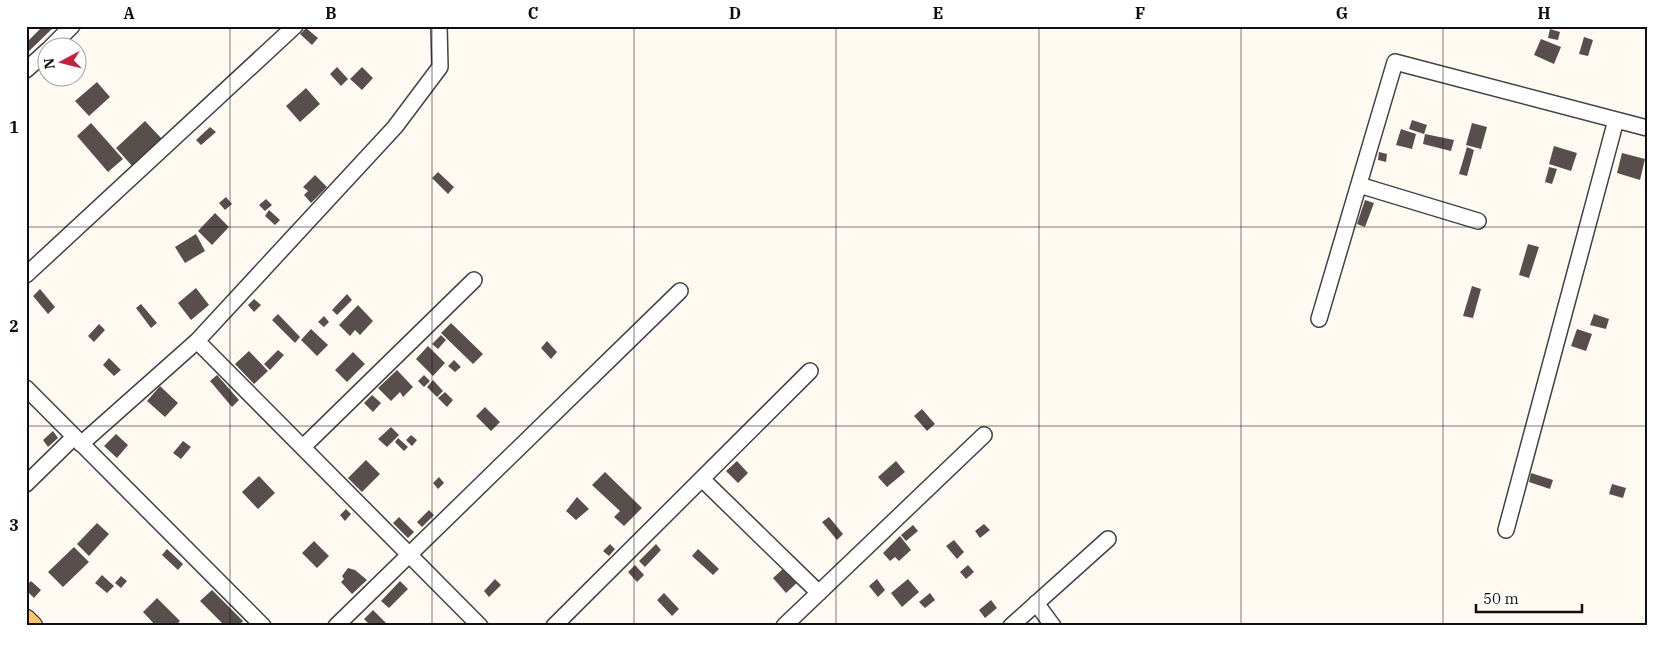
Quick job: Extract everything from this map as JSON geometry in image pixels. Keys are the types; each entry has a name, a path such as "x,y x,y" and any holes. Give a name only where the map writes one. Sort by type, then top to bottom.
{"main road":[{"path":"26,619 33,626"}],"street":[{"path":"60,38 72,26"},
{"path":"26,275 295,26"},
{"path":"26,484 197,340 395,127 440,67 440,26"},
{"path":"26,70 38,59"},
{"path":"1319,319 1395,62 1647,128"},
{"path":"1506,530 1616,120"},
{"path":"1359,186 1478,221"},
{"path":"303,447 474,280"},
{"path":"336,626 680,291"},
{"path":"197,340 480,626"},
{"path":"554,626 810,371"},
{"path":"26,388 263,626"},
{"path":"784,626 984,435"},
{"path":"702,479 819,593"},
{"path":"1011,626 1108,539"},
{"path":"1036,603 1053,626"}],"building":[{"path":"43,26 55,26 43,38 38,38 38,42 26,54 26,43"},
{"path":"306,28 318,38 312,45 300,34"},
{"path":"1550,29 1560,32 1558,40 1548,38"},
{"path":"1584,37 1593,40 1588,56 1579,54"},
{"path":"1541,39 1561,47 1554,64 1534,55"},
{"path":"337,67 348,79 341,86 330,74"},
{"path":"362,67 373,78 362,90 350,79"},
{"path":"97,82 110,97 89,116 75,101"},
{"path":"306,88 320,104 300,122 286,106"},
{"path":"1412,120 1427,125 1424,134 1409,129"},
{"path":"145,121 163,140 133,167 116,148"},
{"path":"91,123 123,159 108,172 77,136"},
{"path":"1472,123 1487,127 1481,149 1466,145"},
{"path":"210,127 216,132 201,145 196,140"},
{"path":"1401,129 1416,134 1412,149 1396,145"},
{"path":"1425,134 1454,140 1451,151 1423,144"},
{"path":"1554,146 1577,153 1571,171 1549,164"},
{"path":"1467,147 1474,150 1467,176 1459,174"},
{"path":"1379,152 1387,154 1386,162 1378,160"},
{"path":"1622,153 1645,159 1640,180 1617,173"},
{"path":"1549,167 1557,169 1552,184 1545,182"},
{"path":"438,172 454,187 448,194 432,178"},
{"path":"315,175 327,187 311,203 304,195 308,191 303,187"},
{"path":"226,197 232,204 225,210 219,203"},
{"path":"266,199 272,205 265,211 259,205"},
{"path":"1365,200 1374,203 1365,227 1357,224"},
{"path":"269,210 280,220 275,225 265,216"},
{"path":"215,213 229,227 212,245 198,231"},
{"path":"196,234 205,251 185,263 175,247"},
{"path":"1528,244 1539,247 1529,278 1519,275"},
{"path":"1472,286 1481,289 1473,318 1463,316"},
{"path":"196,288 209,305 191,320 178,303"},
{"path":"40,289 55,307 48,314 33,296"},
{"path":"347,294 352,300 337,315 332,310"},
{"path":"254,299 261,305 254,312 248,305"},
{"path":"141,304 157,323 151,328 136,308"},
{"path":"358,305 373,321 360,335 355,330 350,336 339,325"},
{"path":"278,314 300,337 295,343 272,320"},
{"path":"1594,314 1609,319 1606,329 1590,325"},
{"path":"324,316 329,322 324,327 318,322"},
{"path":"451,323 483,354 473,364 441,333"},
{"path":"99,324 105,330 94,342 88,336"},
{"path":"311,329 328,345 317,356 301,340"},
{"path":"1577,329 1592,334 1586,351 1571,346"},
{"path":"441,335 446,340 438,349 432,344"},
{"path":"547,341 557,352 551,359 541,348"},
{"path":"428,346 445,363 433,376 416,359"},
{"path":"278,350 284,355 270,370 264,364"},
{"path":"249,351 268,371 254,384 235,364"},
{"path":"353,352 365,364 347,382 335,370"},
{"path":"109,358 121,370 114,376 103,365"},
{"path":"454,360 461,367 455,372 448,366"},
{"path":"397,370 413,387 403,397 400,392 391,401 378,388"},
{"path":"217,375 239,400 232,407 210,381"},
{"path":"424,375 430,381 424,387 418,381"},
{"path":"433,380 443,391 437,397 427,387"},
{"path":"160,386 178,403 165,417 147,401"},
{"path":"445,392 453,400 447,407 438,398"},
{"path":"372,395 381,403 373,412 364,403"},
{"path":"485,407 500,422 491,431 476,416"},
{"path":"922,409 935,424 927,431 914,416"},
{"path":"391,427 399,435 387,447 378,439"},
{"path":"53,431 58,438 48,447 43,440"},
{"path":"116,434 128,445 117,458 104,446"},
{"path":"411,435 417,440 412,446 406,440"},
{"path":"398,438 408,447 404,451 395,442"},
{"path":"183,441 191,447 181,459 173,453"},
{"path":"366,460 380,474 362,492 348,478"},
{"path":"737,461 748,473 738,483 726,471"},
{"path":"896,461 905,472 887,487 878,477"},
{"path":"605,472 642,508 624,526 614,517 620,511 592,485"},
{"path":"1531,473 1553,480 1550,489 1529,482"},
{"path":"259,476 275,493 258,509 242,492"},
{"path":"439,477 444,483 438,489 433,483"},
{"path":"1612,484 1626,488 1623,498 1609,494"},
{"path":"577,497 589,509 576,520 566,511"},
{"path":"346,509 351,514 345,521 340,515"},
{"path":"429,510 434,515 422,527 417,522"},
{"path":"399,517 414,532 408,538 393,523"},
{"path":"829,517 843,534 837,540 822,522"},
{"path":"97,523 109,534 89,556 77,544"},
{"path":"984,524 990,530 980,538 975,531"},
{"path":"913,525 918,531 906,541 901,535"},
{"path":"900,536 911,550 899,561 895,557 890,561 883,553"},
{"path":"954,540 964,552 957,559 946,546"},
{"path":"314,541 329,556 317,568 302,553"},
{"path":"610,544 615,549 609,556 603,551"},
{"path":"656,544 661,550 645,567 639,561"},
{"path":"74,547 89,562 63,587 48,572"},
{"path":"167,549 183,564 178,570 162,555"},
{"path":"698,549 719,569 713,575 692,556"},
{"path":"635,565 644,575 637,582 628,572"},
{"path":"968,565 974,572 966,579 960,572"},
{"path":"785,567 799,581 786,593 773,578"},
{"path":"348,568 355,570 367,580 352,594 341,582 344,579 342,576"},
{"path":"102,575 114,586 107,593 95,583"},
{"path":"121,576 127,581 121,588 115,583"},
{"path":"495,579 501,585 489,597 484,591"},
{"path":"877,579 885,590 878,597 869,586"},
{"path":"908,579 919,592 902,607 891,593"},
{"path":"31,581 41,590 34,598 26,590 26,586"},
{"path":"400,581 408,589 389,608 381,601"},
{"path":"212,590 243,621 239,626 225,626 200,601"},
{"path":"664,593 679,609 672,616 657,600"},
{"path":"930,593 935,600 925,608 919,602"},
{"path":"157,598 180,621 175,626 156,626 143,612"},
{"path":"991,600 997,608 985,618 979,610"},
{"path":"373,610 389,626 371,626 364,619"}]}
